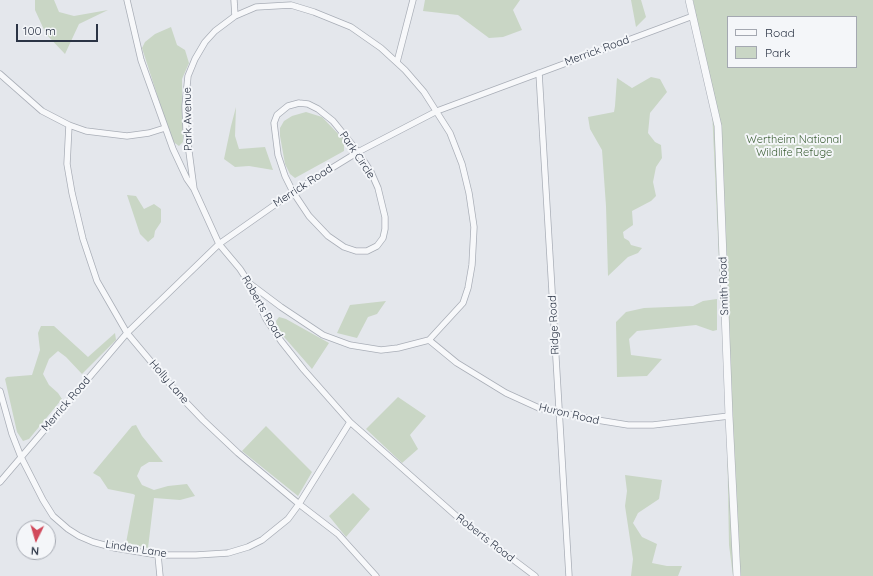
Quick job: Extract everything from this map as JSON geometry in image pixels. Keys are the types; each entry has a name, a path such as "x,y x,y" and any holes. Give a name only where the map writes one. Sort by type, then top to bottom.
{"street":[{"name":"Roberts Road","path":"127,0 141,60 173,149 187,179 194,189 218,244 240,269 249,283 266,319 281,341 304,370 350,422 462,521 535,576"},
{"path":"234,0 235,16"},
{"path":"397,62 413,0"},
{"name":"Smith Road","path":"689,0 718,126 729,416 737,576"},
{"name":"Park Avenue","path":"194,189 186,129 185,106 188,76 195,59 205,42 215,31 235,16 256,7 292,2 351,27 381,48 415,80 437,111 450,133 462,164 472,214 474,247 468,288 463,303 429,340"},
{"name":"Merrick Road","path":"0,482 127,333 218,244 293,192 358,152 437,111 693,16"},
{"name":"Ridge Road","path":"539,73 569,576"},
{"path":"0,74 42,111 69,125 86,131 127,136 149,133 165,128"},
{"name":"Park Circle","path":"299,103 308,104 318,109 333,121 358,152 371,172 376,183 385,217 383,238 376,246 367,251 356,251 344,247 328,236 309,216 293,192 285,176 278,155 274,133 274,123 277,115 288,106 299,103"},
{"name":"Holly Lane","path":"69,125 67,164 72,193 83,238 98,281 127,333 179,395 203,420 238,453 299,504 338,534 376,576"},
{"path":"249,283 281,307 323,334 350,345 381,350 398,348 429,340"},
{"name":"Huron Road","path":"429,340 456,363 506,393 539,408 628,425 653,425 729,416"},
{"name":"Linden Lane","path":"0,391 12,434 21,457 53,516 79,536 108,546 158,555 228,553 248,547 262,540 288,519 350,422"},
{"path":"158,555 160,576"}],"green space":[{"path":"35,0 54,0 59,12 74,16 108,10 79,24 65,54 46,34 35,10"},
{"path":"425,0 520,0 513,10 522,30 503,37 489,38 458,15 423,11"},
{"path":"631,0 641,0 646,17 636,27"},
{"name":"Wertheim National Wildlife Refuge","path":"693,0 873,0 873,576 733,576 729,545 727,434 711,88"},
{"path":"171,27 177,45 185,50 189,63 182,79 183,142 179,146 172,141 142,48 145,42 155,34"},
{"path":"651,77 660,79 667,92 650,113 648,133 655,142 661,145 662,158 656,167 653,182 656,196 651,201 632,211 633,225 623,232 624,238 629,241 631,245 642,248 638,253 628,257 608,276 606,206 602,150 590,129 588,117 614,112 617,78 632,88"},
{"path":"236,107 235,136 239,149 265,147 273,170 249,166 235,167 224,159"},
{"path":"306,112 322,117 344,140 344,151 295,178 290,174 285,164 280,128 284,121 292,116"},
{"path":"127,195 136,196 144,209 154,204 161,209 161,222 155,231 154,237 148,242 140,234"},
{"path":"717,299 717,330 713,331 696,325 637,331 629,339 631,355 662,359 647,376 617,377 616,322 626,312 644,308 693,306 703,301"},
{"path":"386,301 377,314 368,317 357,338 337,333 350,305"},
{"path":"279,317 286,319 329,343 312,369 278,330 276,321"},
{"path":"41,326 54,326 88,357 115,333 116,340 82,374 66,357 58,351 49,359 43,374 49,385 62,399 29,439 23,441 17,432 5,379 7,377 32,375 40,350 38,333"},
{"path":"398,397 426,416 410,435 418,449 402,463 366,429"},
{"path":"136,425 142,436 163,462 149,462 141,467 137,476 142,485 154,490 168,486 187,484 195,496 180,500 154,498 148,548 126,543 135,495 108,489 100,477 93,473 132,426"},
{"path":"266,426 312,472 298,496 242,451"},
{"path":"625,475 662,480 659,499 638,513 633,523 642,537 657,544 652,563 667,566 682,566 678,576 631,576 633,559 625,506 627,491"},
{"path":"353,493 370,509 346,537 329,516"}]}
